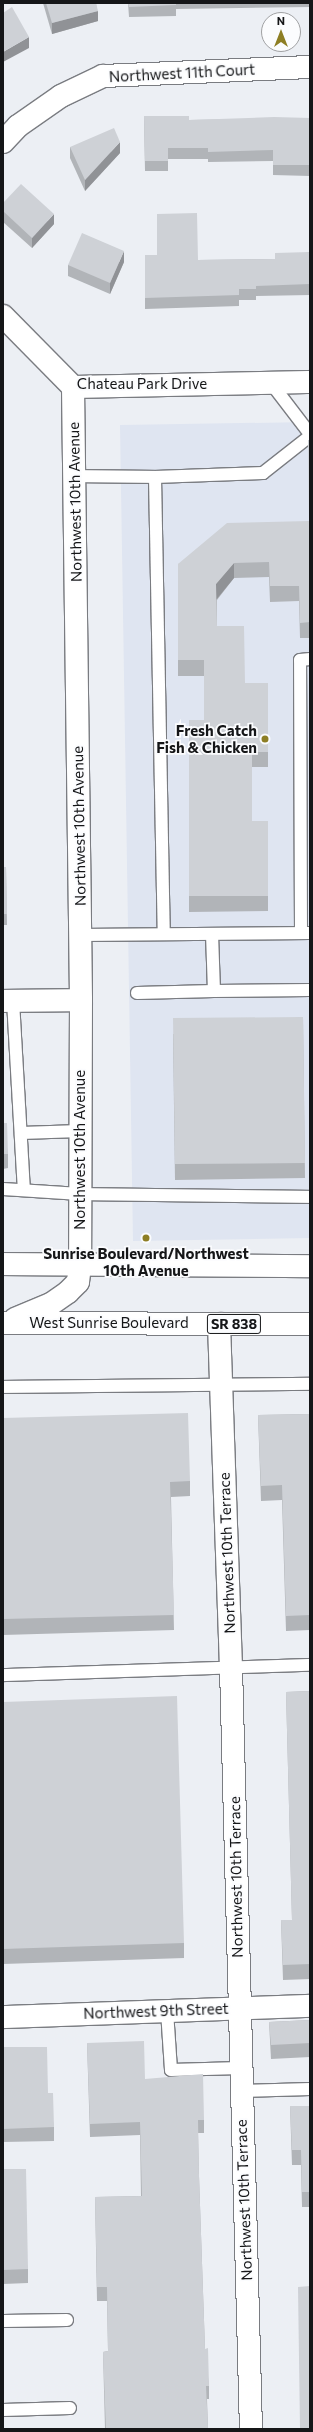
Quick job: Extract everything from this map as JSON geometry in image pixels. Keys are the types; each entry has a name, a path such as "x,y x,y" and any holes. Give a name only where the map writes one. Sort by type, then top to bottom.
{"street":[{"name":"Northwest 11th Court","path":"3,142 18,126 60,96 103,76 310,67"},
{"name":"Chateau Park Drive","path":"3,316 73,387 310,382"},
{"name":"Northwest 10th Avenue","path":"4,1323 51,1304 68,1292 78,1282 80,1265 81,1000 73,387"},
{"path":"8,1001 81,1000"},
{"path":"3,1264 310,1266"},
{"name":"West Sunrise Boulevard","path":"4,1323 310,1324"},
{"name":"Northwest 10th Terrace","path":"219,1324 231,1667 238,2008 251,2429"},
{"name":"Northwest 9th Street","path":"3,2017 310,2006"}],"lane":[{"path":"74,476 155,477 263,473 310,435 271,383"},
{"path":"155,477 164,934"},
{"path":"80,935 305,933 300,660 310,660"},
{"path":"212,934 214,991"},
{"path":"137,993 310,990"},
{"path":"8,1001 21,1133 24,1189"},
{"path":"21,1133 80,1131"},
{"path":"3,1189 24,1189 80,1194 310,1197"},
{"path":"3,1387 221,1383 252,1386 310,1384"},
{"path":"3,1675 310,1664"},
{"path":"167,2011 171,2070 240,2068"},
{"path":"241,2091 310,2089"},
{"path":"3,2321 67,2320"},
{"path":"3,2410 70,2408"}],"shaded area":[{"path":"310,422 310,1238 133,1241 120,425"}],"building":[{"path":"46,3 96,3 98,11 52,23"},
{"path":"128,3 176,3 176,5 129,7"},
{"path":"12,7 29,37 3,52 3,13"},
{"path":"144,116 189,116 189,120 274,117 310,118 310,165 273,165 273,150 208,152 208,148 168,148 168,161 145,161"},
{"path":"114,128 120,142 85,180 70,147"},
{"path":"21,184 54,214 32,238 3,211 3,203"},
{"path":"197,213 198,260 275,259 275,253 310,252 310,284 256,286 256,289 239,289 239,295 145,298 145,255 157,255 157,214"},
{"path":"82,233 124,251 110,283 68,265"},
{"path":"308,440 310,440 310,622 300,623 299,586 270,586 269,562 234,563 216,584 217,626 244,626 245,683 268,683 268,752 252,752 252,821 268,821 268,896 189,896 189,720 204,720 204,660 178,660 178,564 227,523 309,521"},
{"path":"3,867 6,867 7,914 3,914"},
{"path":"303,1017 305,1163 175,1164 173,1018"},
{"path":"3,1123 7,1123 8,1154 3,1154"},
{"path":"188,1413 190,1481 170,1482 174,1615 3,1619 3,1418"},
{"path":"310,1414 310,1615 286,1616 282,1485 261,1486 258,1415"},
{"path":"310,1691 310,1964 283,1965 281,1920 292,1920 286,1692"},
{"path":"177,1696 184,1943 3,1949 3,1702"},
{"path":"310,2020 310,2043 271,2045 269,2022"},
{"path":"144,2041 145,2079 203,2074 204,2120 198,2120 205,2349 208,2348 209,2386 206,2386 208,2429 106,2429 103,2352 108,2351 107,2287 97,2287 95,2197 142,2196 140,2122 90,2124 87,2043"},
{"path":"3,2047 47,2047 48,2093 53,2093 54,2127 3,2129"},
{"path":"290,2106 310,2106 310,2192 302,2192 301,2150 292,2150"},
{"path":"3,2169 26,2169 28,2269 3,2270"},
{"path":"310,2286 310,2429 300,2429 298,2287"}],"place":[{"name":"Fresh Catch Fish & Chicken","path":"265,739"},
{"name":"Sunrise Boulevard/Northwest 10th Avenue","path":"146,1238"}]}
